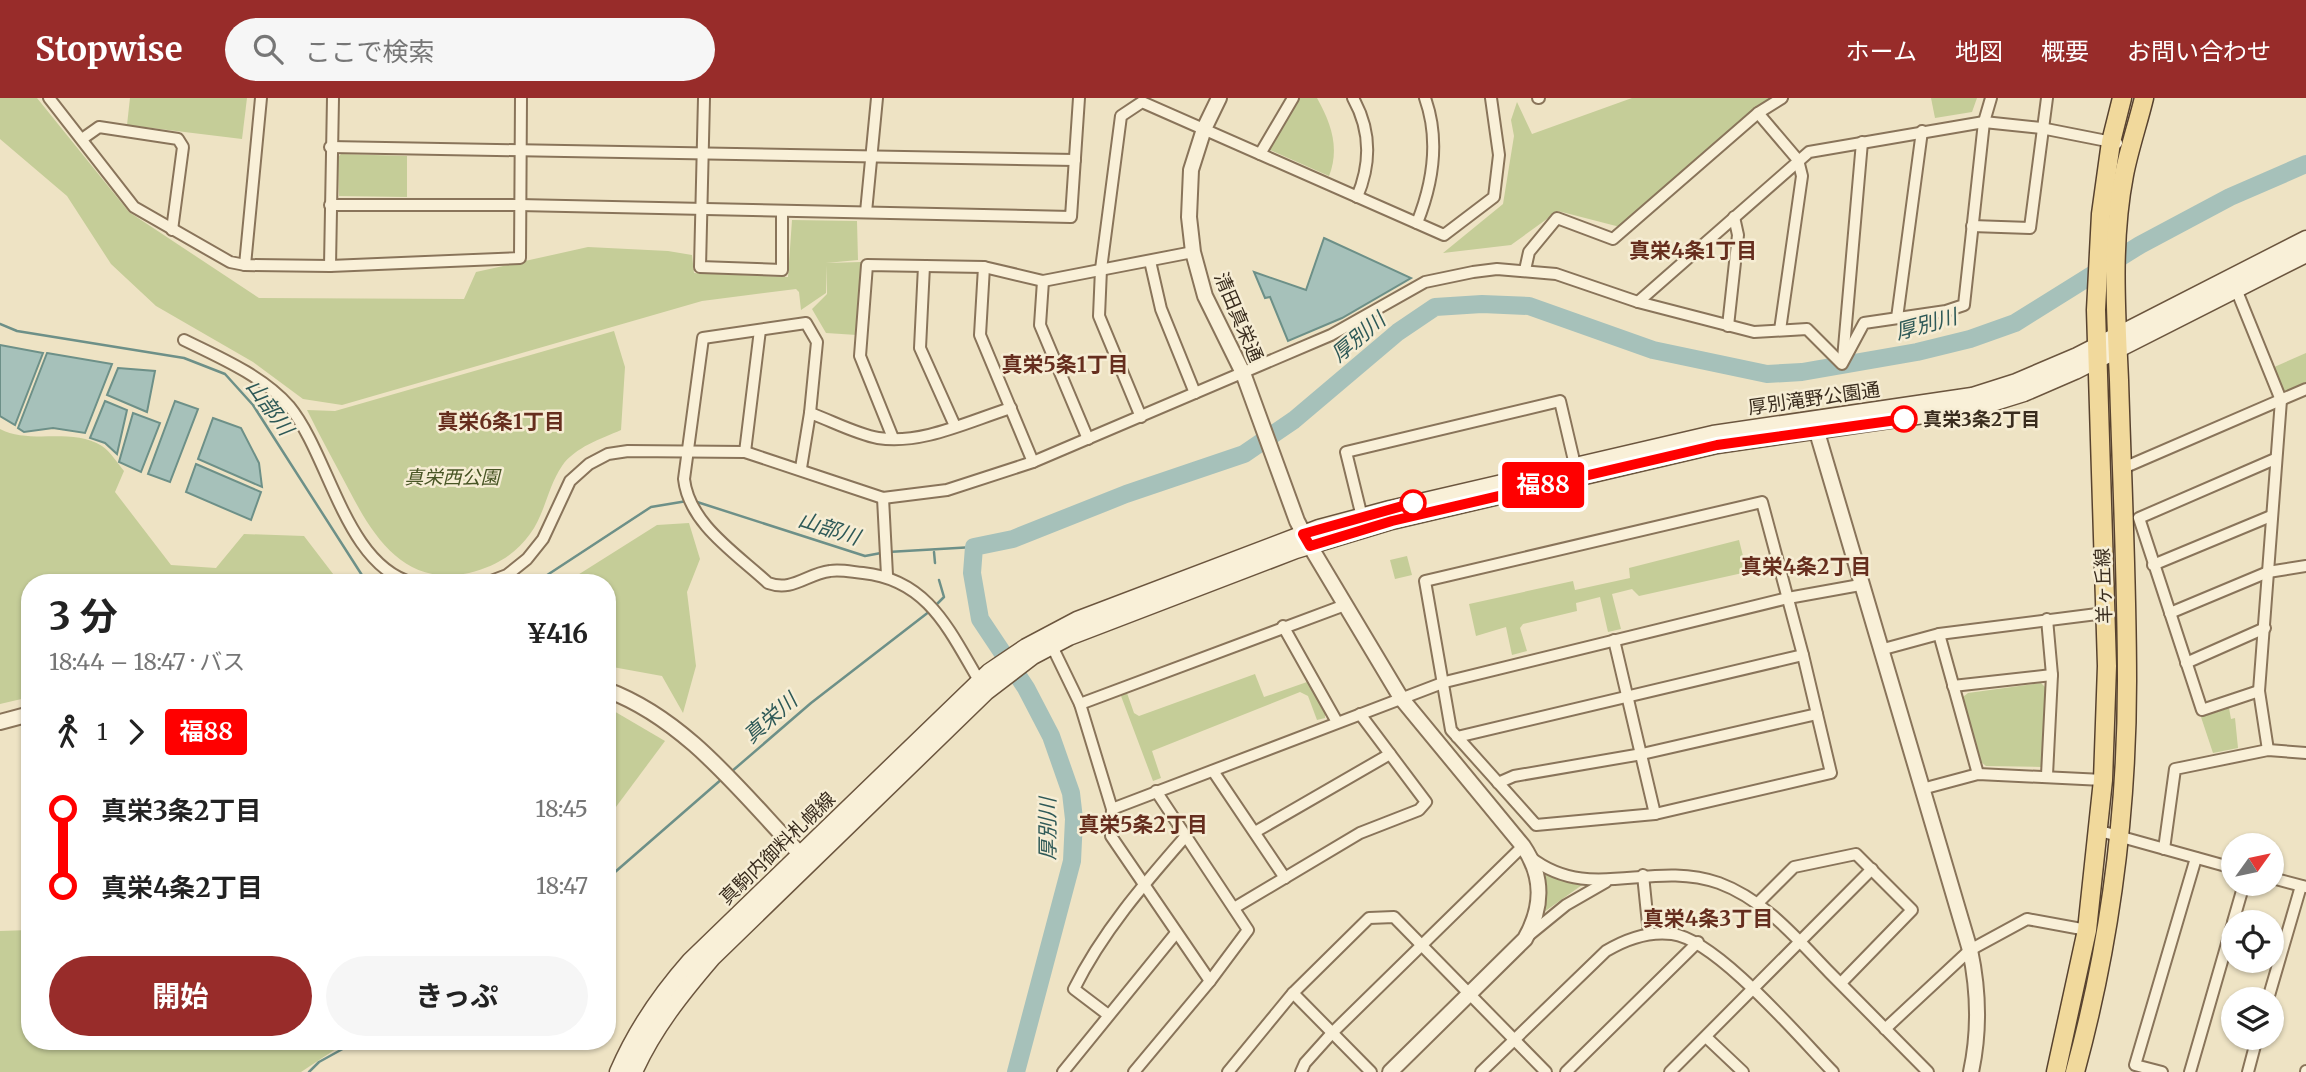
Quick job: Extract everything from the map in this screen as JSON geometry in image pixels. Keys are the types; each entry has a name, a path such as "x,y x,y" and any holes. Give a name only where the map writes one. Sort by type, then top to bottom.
{"main road":[{"name":"羊ヶ丘線","path":"2056,1072 2087,930 2100,831 2107,708 2096,310 2098,246 2111,142 2122,98"},
{"name":"羊ヶ丘線","path":"2076,1072 2098,983 2119,836 2127,692 2116,298 2117,235 2124,174 2144,98"},
{"name":"厚別滝野公園通","path":"1307,540 1362,517 1713,434 1815,426 1979,407 2024,393 2306,239"},
{"name":"厚別滝野公園通","path":"2117,341 2236,289 2306,254"},
{"name":"厚別滝野公園通","path":"1307,540 1629,464 1815,426"},
{"name":"真駒内御料札幌線","path":"618,1072 631,1042 659,997 690,961 804,858 988,682 1077,620 1307,540"},
{"name":"真駒内御料札幌線","path":"634,1072 650,1040 680,995 804,858"}],"street":[{"path":"49,98 134,207 172,230 230,262 245,265 330,266 520,258 522,98"},
{"path":"245,265 261,98"},
{"path":"330,266 332,98"},
{"path":"704,98 699,209 700,267 782,270 782,211"},
{"path":"866,212 877,98"},
{"path":"330,205 519,205 1071,217 1079,98"},
{"name":"清田真栄通","path":"1219,98 1204,129 1191,170 1189,217 1193,252 1205,296 1243,373 1307,540 1401,698 1526,852"},
{"path":"1260,154 1293,98"},
{"path":"1353,98 1367,135 1367,167 1357,197"},
{"path":"1417,223 1429,193 1434,150 1425,98"},
{"path":"1141,417 1099,316 1101,269 1121,116 1142,102 1444,235 1494,197 1499,155 1491,98"},
{"path":"1525,270 1529,252 1557,218 1614,239 1758,113 1782,98"},
{"path":"1842,364 1864,323 1946,311 1964,305 1984,122 1991,98"},
{"path":"1972,226 2030,228 2047,98"},
{"path":"1758,113 1798,160 1802,177 1780,330"},
{"path":"1638,302 1809,152 1984,122 2041,128 2132,145"},
{"path":"82,139 99,127 178,139 183,148 172,230"},
{"path":"1897,318 1922,131"},
{"path":"1842,364 1862,142"},
{"path":"330,147 1075,160"},
{"path":"1728,326 1738,235 1734,217"},
{"path":"893,438 860,356 867,265 984,267 1043,281 1193,252"},
{"path":"1150,261 1161,309 1195,393"},
{"path":"924,267 920,348 955,426"},
{"path":"984,267 980,335 1033,462"},
{"path":"508,574 527,559 543,539 570,481 589,464 608,454 628,451 745,452 801,468 883,498 947,490 1033,462 1331,335 1425,282 1497,269 1556,274 1638,302 1754,332 1807,329 1842,364"},
{"path":"1043,281 1040,325 1088,439"},
{"path":"2236,289 2281,400 2259,691 2268,750"},
{"path":"801,468 817,342 806,323 703,338 685,491 708,527 768,583 780,587 791,586 832,570 887,571 924,599 942,618 988,682"},
{"path":"745,452 760,330"},
{"path":"184,340 228,362 288,405 307,434 357,536 373,558 396,574"},
{"path":"2121,469 2306,389"},
{"path":"1362,517 1346,452 1560,401 1575,465"},
{"path":"810,413 877,438 893,438 928,435 1011,408"},
{"path":"1815,426 1970,950 1979,1019 1971,1072"},
{"path":"2259,691 2202,710 2139,518 2275,458"},
{"path":"883,498 887,571"},
{"path":"1762,502 1788,598 1830,774 1655,814 1536,825 1451,730 1445,682 1425,581 1762,502"},
{"path":"2153,565 2271,516"},
{"path":"2170,614 2268,572 2306,566"},
{"path":"1112,808 1445,682 1788,598 1860,585"},
{"path":"1080,704 1345,605"},
{"path":"1880,650 1939,634 2105,613"},
{"path":"2047,619 2052,674 2048,775"},
{"path":"1283,626 1337,722"},
{"path":"2186,663 2264,628"},
{"path":"1939,634 1978,774"},
{"path":"1049,640 1080,704 1112,808 1111,836 1210,981"},
{"path":"1614,640 1655,814"},
{"path":"1457,737 1803,655"},
{"path":"1953,686 2052,674"},
{"path":"616,694 655,713 682,733 804,858"},
{"path":"1234,908 1360,834 1419,810 1426,802 1360,714"},
{"path":"1498,783 1514,776 1642,754 1817,714"},
{"path":"0,722 21,716"},
{"path":"2164,849 2175,769 2268,750 2306,753"},
{"path":"1255,832 1390,754"},
{"path":"1213,771 1285,878"},
{"path":"1922,789 1978,774 2103,779"},
{"path":"1134,1072 1210,981 1248,930 1156,791"},
{"path":"2100,831 2221,865"},
{"path":"1107,1014 1074,989 1090,957 1143,885 1185,836"},
{"path":"1526,852 1545,869 1569,878 1606,882 1669,873 1695,876 1720,883 1758,903 1928,1072"},
{"path":"1525,939 1538,913 1540,895 1537,874 1526,852"},
{"path":"1301,1072 1305,1063 1332,1033 1422,946 1526,852"},
{"path":"1758,903 1794,867 1856,854 1872,869 1912,910 1840,983"},
{"path":"2162,1072 2135,1065 2196,858"},
{"path":"1670,1072 1872,869"},
{"path":"1643,875 1649,934"},
{"path":"2273,987 2303,887 2284,881"},
{"path":"1390,1072 1525,939 1566,905 1606,882"},
{"path":"1228,1072 1293,993 1369,918 1394,917 1546,1072"},
{"path":"1885,1029 1970,950 2027,919 2087,930"},
{"path":"1063,1072 1107,1014 1176,933"},
{"path":"1482,1072 1606,951 1623,941 1649,934 1674,934 1698,942 1753,991 1833,1072"},
{"path":"1566,1072 1698,942"},
{"path":"2190,1072 2221,965"},
{"path":"1293,993 1371,1072"},
{"path":"1706,1037 1742,1072"},
{"path":"2248,1072 2254,1050"},
{"path":"1911,1072 1919,1063"}],"green space":[{"path":"0,98 37,98 129,212 259,298 464,299 476,272 588,247 668,251 692,255 694,273 788,277 792,220 857,221 858,260 826,263 861,262 857,335 826,333 812,309 827,294 827,265 826,293 801,310 799,292 796,289 702,301 342,405 303,399 253,362 156,306 111,264 67,196 0,139"},
{"path":"130,98 247,98 242,139 127,125"},
{"path":"1295,98 1317,98 1326,117 1334,146 1329,176 1268,149"},
{"path":"1632,98 1771,98 1751,112 1620,227 1558,211 1511,245 1443,253 1503,204 1514,136 1511,120 1517,102 1532,134"},
{"path":"1931,98 1977,98 1972,112 1935,118"},
{"path":"341,154 407,156 407,197 339,196 338,157"},
{"name":"真栄西公園","path":"614,331 625,367 621,430 589,444 567,459 553,482 535,526 518,548 503,559 469,573 427,573 409,566 381,541 359,508 307,410 335,411"},
{"path":"2306,353 2306,383 2282,390 2272,368"},
{"path":"0,429 24,436 64,436 90,440 105,448 124,471 115,492 171,565 216,568 244,534 304,536 333,574 21,574 21,699 0,704"},
{"path":"689,523 700,559 687,592 696,666 683,713 662,676 616,668 616,574 579,574 657,525"},
{"path":"1739,540 1747,572 1639,596 1632,589 1612,594 1621,629 1608,632 1600,597 1576,603 1577,611 1523,624 1520,628 1527,651 1512,655 1506,627 1476,636 1469,604 1573,581 1575,590 1630,578 1629,568"},
{"path":"1407,556 1412,575 1395,579 1390,560"},
{"path":"1255,674 1264,697 1307,682 1325,713 1325,718 1317,720 1308,696 1300,692 1152,751 1161,778 1153,781 1121,696 1127,693 1134,713 1139,716"},
{"path":"2041,683 2046,688 2042,767 1986,766 1981,762 1963,697 1968,693"},
{"path":"2229,708 2231,719 2235,718 2238,748 2213,753 2201,717"},
{"path":"616,712 665,741 616,807"},
{"path":"1545,875 1582,885 1544,912"},
{"path":"21,930 21,1050 334,1050 301,1072 0,1072 0,931"}],"water":[{"path":"1324,238 1411,278 1342,318 1288,341 1270,297 1265,298 1254,272 1306,290"},
{"path":"0,345 43,353 15,425 0,416"},
{"path":"47,353 112,364 85,433 53,428 24,432 18,428"},
{"path":"118,368 155,371 147,412 107,395"},
{"path":"105,401 127,410 117,454 105,443 90,438"},
{"path":"175,401 198,409 170,482 148,474"},
{"path":"133,413 160,423 141,472 119,462"},
{"path":"213,418 241,428 259,463 262,487 198,459"},
{"path":"196,464 261,492 251,520 186,492"}],"waterway":[{"name":"厚別川","path":"1016,1072 1072,861 1074,819 1071,793 1051,736 1026,688 980,619 972,573 974,547 1013,539 1126,494 1244,454 1294,420 1398,332 1435,307 1482,304 1529,306 1653,350 1767,374 1802,372 1917,352 1970,339 2015,323 2140,245 2230,197 2306,164"},
{"name":"山部川","path":"0,324 17,331 184,358 225,374 253,405 361,574"},
{"name":"山部川","path":"549,574 651,507 687,501"},
{"name":"山部川","path":"694,501 865,556 881,553"},
{"name":"山部川","path":"888,552 974,547"},
{"name":"真栄川","path":"934,552 935,563"},
{"name":"真栄川","path":"935,606 944,597 939,580"},
{"name":"真栄川","path":"731,772 811,703 930,611"},
{"name":"真栄川","path":"616,871 723,778"},
{"name":"真栄川","path":"309,1072 319,1062 341,1050"}],"bus line":[{"name":"福88","path":"1413,503 1303,534 1310,546 1392,521 1717,445 1904,419"}],"place":[{"name":"真栄3条2丁目","path":"1904,419"}],"district":[{"name":"真栄4条1丁目","path":"1693,250"},
{"name":"真栄5条1丁目","path":"1065,364"},
{"name":"真栄6条1丁目","path":"501,421"},
{"name":"真栄4条2丁目","path":"1806,566"},
{"name":"真栄5条2丁目","path":"1143,824"},
{"name":"真栄4条3丁目","path":"1708,918"}]}
